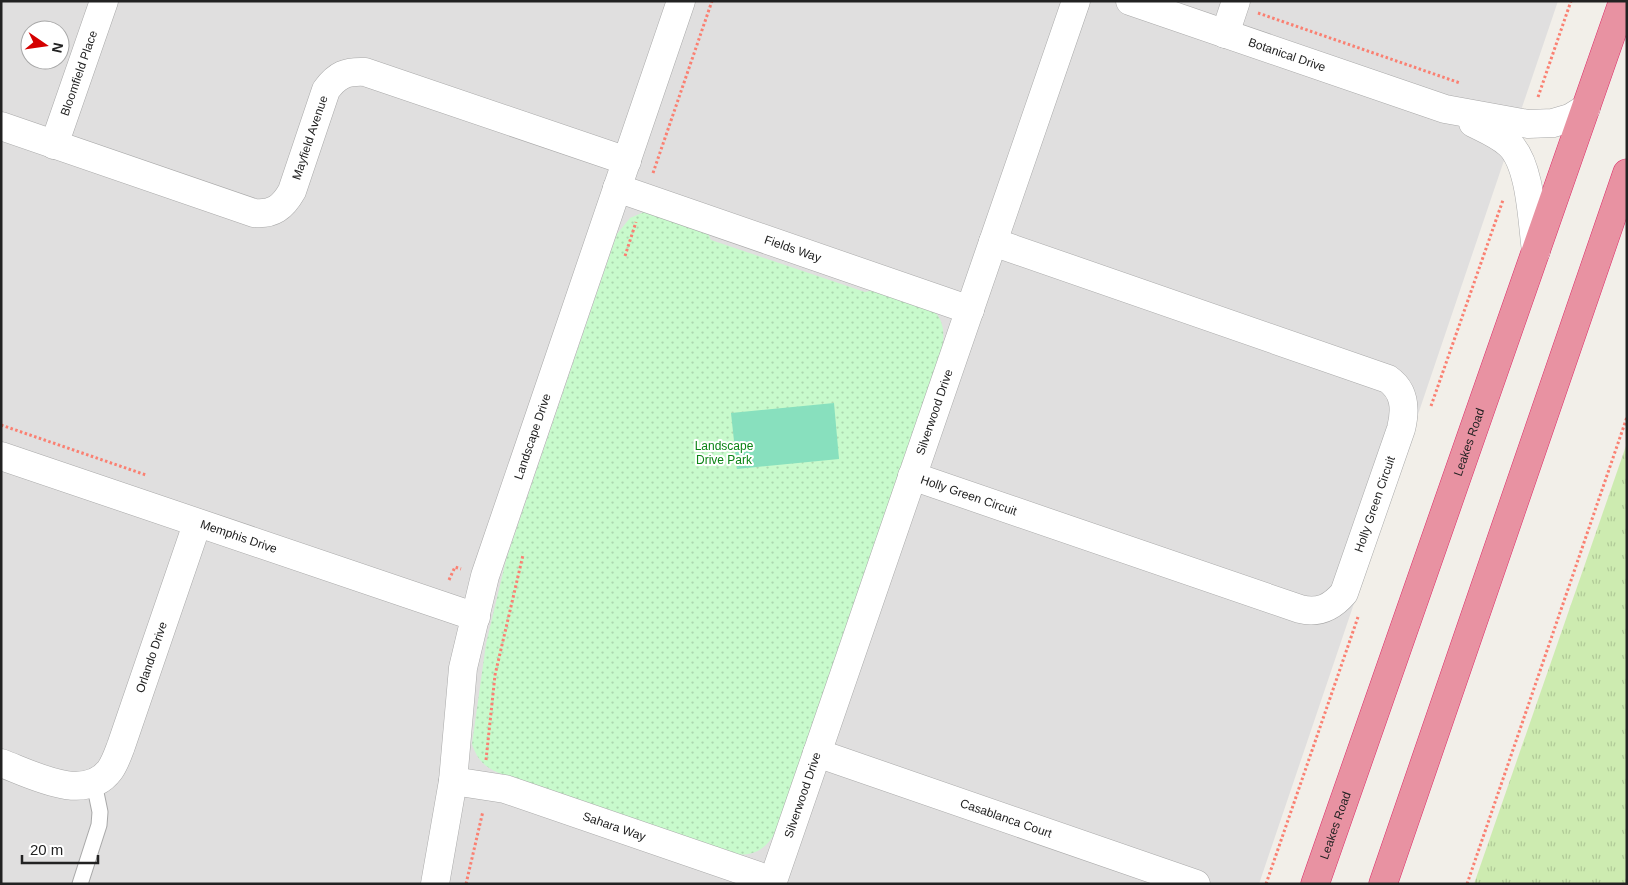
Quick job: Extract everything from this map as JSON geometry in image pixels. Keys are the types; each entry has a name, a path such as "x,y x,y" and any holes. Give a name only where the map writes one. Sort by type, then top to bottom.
{"highway":[{"name":"Leakes Road","path":"1315,884 1623,1"},
{"path":"1383,884 1627,172"}],"street":[{"name":"Bloomfield Place","path":"54,146 104,1"},
{"name":"Landscape Drive","path":"435,884 453,781 463,668 485,576 681,1"},
{"name":"Silverwood Drive","path":"772,883 1076,1"},
{"name":"Botanical Drive","path":"1130,1 1445,109 1496,134 1510,145 1518,156 1525,176 1536,251"},
{"path":"1225,34 1235,3"},
{"name":"Mayfield Avenue","path":"1,126 54,146 254,213 263,214 284,205 292,191 326,90 335,78 351,71 365,72 627,161"},
{"name":"Botanical Drive","path":"1445,109 1528,124 1554,123 1570,118 1586,108"},
{"name":"Fields Way","path":"617,188 970,310"},
{"name":"Holly Green Circuit","path":"912,476 1309,611 1328,608 1344,593 1392,456 1401,428 1404,406 1400,391 1388,379 993,242"},
{"name":"Memphis Drive","path":"1,456 476,617"},
{"name":"Orlando Drive","path":"94,783 110,771 121,746 197,524"},
{"name":"Casablanca Court","path":"817,753 1196,884"},
{"path":"1,763 67,785 84,786 94,783"},
{"name":"Sahara Way","path":"453,781 486,784 772,883"}],"lane":[{"path":"80,884 99,825 100,812 94,783"}],"path":[{"path":"622,264 712,1"},
{"path":"1528,124 1571,1"},
{"path":"1235,3 1469,86"},
{"path":"1467,884 1627,417"},
{"path":"1,425 151,476"},
{"path":"466,884 482,812 486,784 486,756 495,675 514,585 524,548"},
{"path":"441,577 451,580 455,567 514,585"}],"shaded area":[{"path":"1,1 1558,1 1259,884 1,884"}],"green space":[{"name":"Landscape Drive Park","path":"644,212 652,212 706,229 711,240 865,292 879,289 932,309 943,327 942,348 775,833 762,849 744,855 730,853 499,773 482,762 472,744 486,644 506,560 617,234 630,218"},
{"path":"834,403 839,459 737,469 731,413"},
{"path":"1627,443 1627,884 1474,884"}]}
